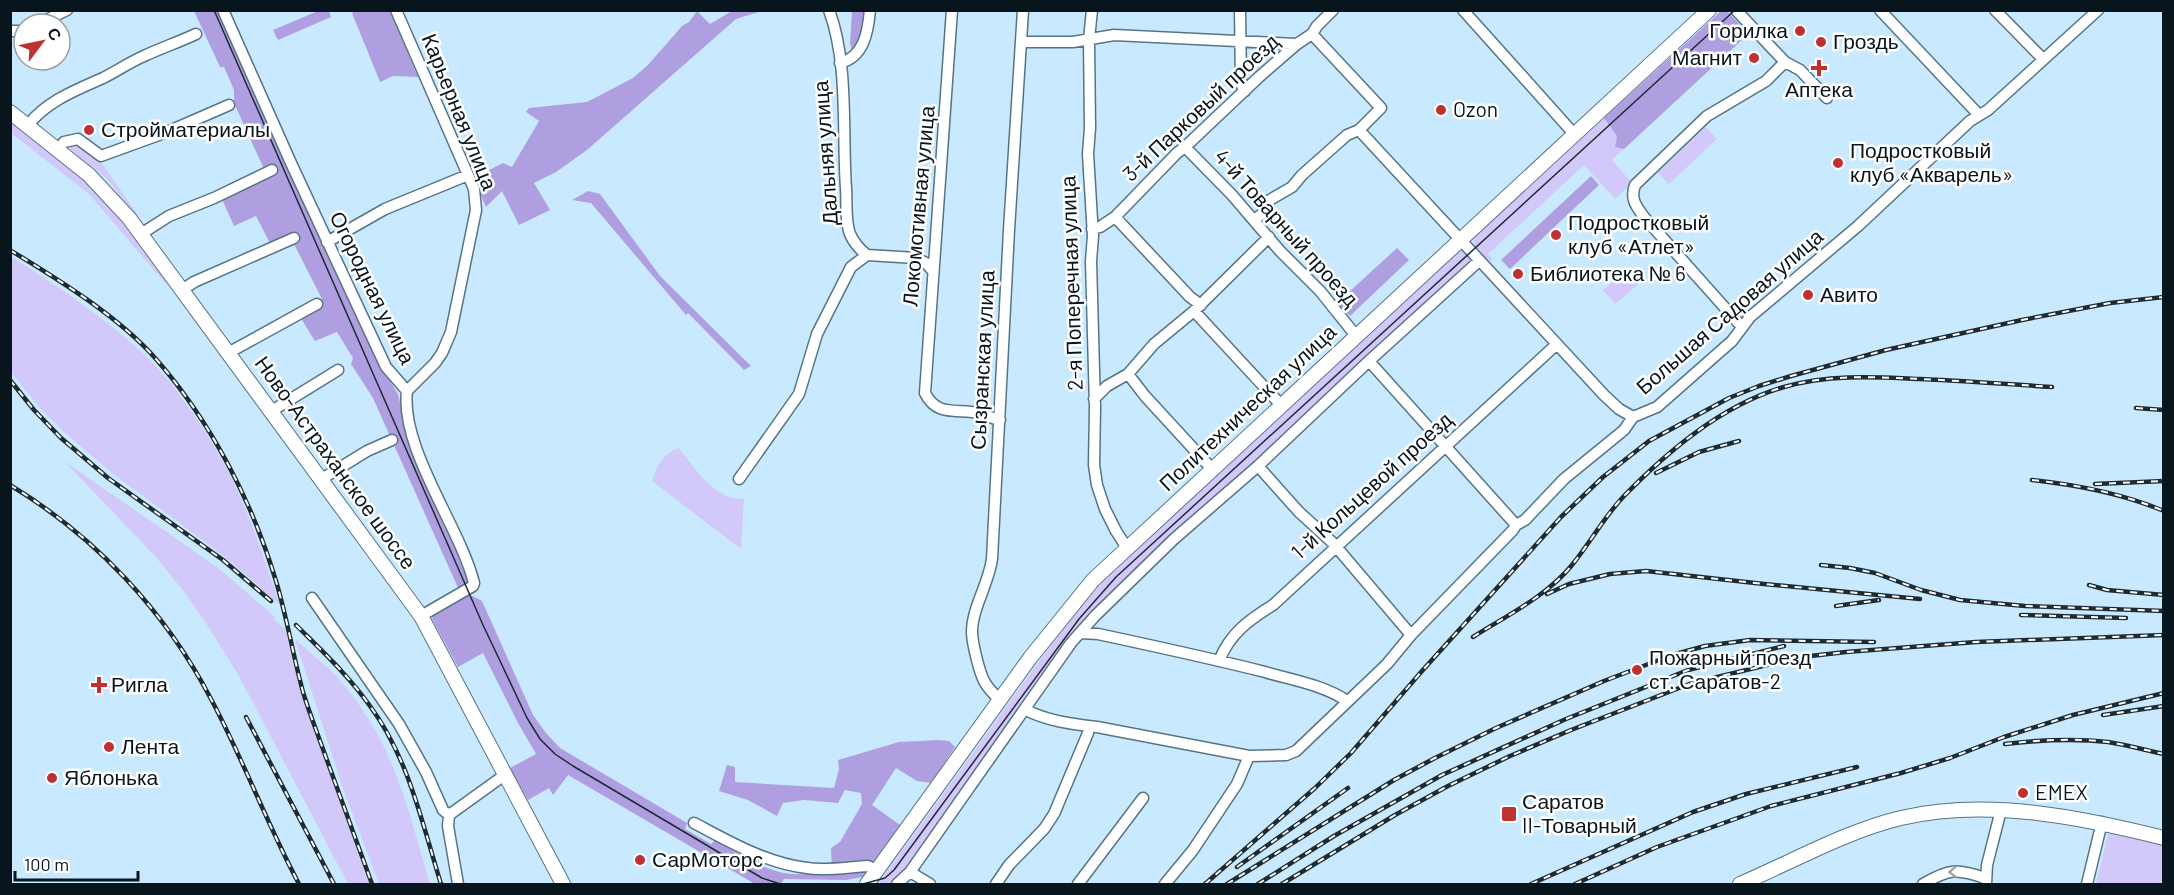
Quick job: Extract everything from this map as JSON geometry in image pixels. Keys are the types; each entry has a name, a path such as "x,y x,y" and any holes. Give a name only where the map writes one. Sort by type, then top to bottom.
{"main road":[{"name":"Политехническая улица","path":"867,885 1000,700 1092,580 1709,10"},
{"name":"Ново-Астраханское шоссе","path":"10,112 103,188 141,234 421,616 563,885"},
{"path":"1740,885 1862,830 1919,814 2001,810 2052,815 2102,822 2163,838"}],"street":[{"name":"Огородная улица","path":"223,10 386,367 407,392 405,407 420,457 474,583 473,586 421,616"},
{"name":"Карьерная улица","path":"396,10 474,189 476,210 451,332 435,363 407,392"},
{"path":"829,10 835,25 840,63"},
{"name":"Дальняя улица","path":"867,255 856,246 849,231 840,63 848,61 861,49 866,40 870,10"},
{"name":"Локомотивная улица","path":"951,10 947,102 932,270 925,393 930,404 942,410 981,413 1000,420"},
{"name":"Сызранская улица","path":"1000,700 982,680 972,631 991,566 1023,10"},
{"name":"2-я Поперечная улица","path":"1092,10 1089,39 1088,154 1092,229 1094,465 1097,485 1105,509 1128,548"},
{"path":"1240,10 1241,84 1245,91"},
{"name":"3-й Парковый проезд","path":"1092,229 1100,227 1115,217 1169,160 1297,44 1312,34 1333,10"},
{"path":"1463,10 1575,135"},
{"path":"1880,10 1979,115"},
{"path":"1995,10 2043,59"},
{"name":"Большая Садовая улица","path":"1026,710 1038,717 1249,756 1286,755 1296,751 1387,664 1411,635 1516,525 1525,520 1564,479 1624,430 1633,417 1657,407 1732,341 1750,317 1858,226 2098,10"},
{"path":"1742,12 1785,62 1800,70 1827,98"},
{"path":"28,125 34,117 76,89 196,34"},
{"path":"1254,220 1262,214 1268,201 1292,188 1302,175 1347,135 1359,130 1381,108 1312,34"},
{"path":"1021,42 1073,42 1114,35 1297,44"},
{"path":"1742,327 1644,217 1633,197 1635,185 1707,116 1766,81 1785,62"},
{"path":"58,150 64,142 78,139 101,156 167,132 229,105"},
{"path":"1359,130 1604,395 1619,409 1633,417"},
{"name":"4-й Товарный проезд","path":"1185,147 1280,251 1320,291 1357,337"},
{"path":"141,234 169,216 214,198 272,170"},
{"path":"327,242 385,209 468,175"},
{"path":"1115,217 1190,297 1281,405"},
{"path":"1094,399 1107,386 1128,374 1154,344 1197,308 1269,237"},
{"path":"182,290 194,282 294,238"},
{"path":"738,479 799,394 822,326 851,267 867,255 916,258 926,263 932,270"},
{"path":"897,885 910,872 1026,710 1065,651 1095,616 1174,539 1258,466 1479,261"},
{"path":"228,353 316,304"},
{"name":"1-й Кольцевой проезд","path":"1220,661 1228,641 1244,624 1273,605 1319,560 1557,344"},
{"path":"1369,361 1516,525"},
{"path":"270,412 338,370"},
{"path":"1128,374 1145,396 1212,469"},
{"path":"320,480 367,451 392,440"},
{"path":"1258,466 1299,512 1336,547 1411,635"},
{"path":"312,598 399,724 426,772 443,810 449,815"},
{"path":"1081,633 1098,634 1220,661 1320,688 1338,694 1347,701"},
{"path":"996,885 1009,865 1044,829 1054,814 1088,734 1089,726"},
{"path":"1166,885 1193,850 1237,784 1249,756"},
{"path":"458,885 448,826 449,815 506,774"},
{"path":"1078,885 1143,798"},
{"path":"1923,885 1942,873 1952,870 1985,881 2001,810"},
{"path":"2086,885 2102,822"},
{"path":"694,823 743,849 776,862 809,869 868,866 876,870"},
{"path":"910,872 930,885"}],"shaded area":[{"path":"356,10 390,11 418,77 393,76 380,82 352,13"},
{"path":"194,11 220,11 383,370 398,394 405,425 469,577 468,584 459,590 373,398 351,364 353,358 337,332 315,341 297,312 322,299 294,244 275,253 256,216 234,226 222,199 264,169 234,103 234,90 224,67 220,67"},
{"path":"318,11 329,11 331,17 278,40 273,30"},
{"path":"697,11 710,24 732,11 762,11 736,19 587,150 556,172 534,183 550,210 519,225 502,191 486,207 473,178 503,163 512,167 539,121 526,112 529,108 587,102 633,78 648,65"},
{"path":"852,11 867,11 864,29 856,50 852,50 850,44"},
{"path":"1721,11 1727,11 1744,29 1743,39 1624,149 1615,147 1617,136 1604,118"},
{"path":"1604,118 1617,136 1616,147 1624,149 1612,160 1632,183 1615,199 1584,165 1488,254 1493,260 1487,261 1475,247 1473,239"},
{"path":"10,121 93,187 124,223 167,282 165,283 89,194 11,133"},
{"path":"1706,127 1717,139 1669,184 1658,173"},
{"path":"74,142 95,154 142,223 107,179 70,149 69,146"},
{"path":"1591,176 1599,185 1510,269 1501,260"},
{"path":"588,191 600,194 660,276 751,366 744,370 688,313 686,315 591,203 572,200"},
{"path":"1397,248 1409,260 1350,316 1337,303"},
{"path":"1463,251 1473,263 1092,616 912,863 894,881 878,884 1074,613 1111,572 1458,253"},
{"path":"10,256 65,292 134,345 172,385 205,431 231,477 251,524 280,605 225,557 112,473 65,433 39,407 11,372"},
{"path":"1629,268 1641,282 1615,304 1603,290"},
{"path":"679,448 699,474 715,489 733,498 744,499 741,549 652,481 661,461 668,453"},
{"path":"64,461 217,567 275,617 274,619 285,629 301,695 369,884 348,884 239,676 186,594 155,556"},
{"path":"462,596 473,596 482,601 533,715 560,748 687,823 685,829 711,844 715,840 775,871 796,874 832,872 831,848 840,842 862,804 861,793 845,790 838,803 804,800 783,803 777,816 748,800 719,791 727,765 735,767 735,782 834,788 839,769 838,760 899,742 939,740 949,741 955,747 931,783 917,781 896,768 872,805 900,825 862,877 846,880 784,879 781,884 755,884 568,775 553,795 549,788 528,800 510,768 536,754 483,653 458,667 432,619 434,614"},
{"path":"295,639 338,678 373,726 396,775 430,884 379,884 342,786"},
{"path":"2108,834 2163,845 2163,884 2096,884"}],"tram line":[{"path":"214,10 483,625 527,718 540,739 555,754 573,766 762,878 780,884"},
{"path":"863,884 885,878 894,870 1079,619 1116,577 1735,10"}],"railway":[{"path":"10,250 87,300 141,343 195,409 228,464 255,521 266,551 280,595 305,700 372,884"},
{"path":"1205,884 1315,788 1351,753 1561,517 1603,477 1649,441 1729,398 1791,376 1886,350 2022,320 2110,303 2164,297"},
{"path":"1473,637 1526,605 1562,576 1579,557 1617,504 1678,446 1697,431 1739,405 1761,395 1801,383 1852,377 2052,387"},
{"path":"10,380 61,438 108,478 223,560 271,601"},
{"path":"2136,408 2164,410"},
{"path":"1656,473 1699,452 1739,441"},
{"path":"2032,480 2099,491 2132,499 2164,511"},
{"path":"2095,484 2164,481"},
{"path":"10,485 71,528 99,552 150,606 172,636 193,667 223,722 299,884"},
{"path":"1821,565 1875,573 1921,590 1960,600 2025,606 2164,611"},
{"path":"1547,594 1569,584 1610,574 1646,571 1920,599"},
{"path":"2089,585 2107,590 2164,595"},
{"path":"1836,606 1879,600"},
{"path":"2021,615 2126,618"},
{"path":"296,625 353,684 383,726 405,770 441,884"},
{"path":"1282,884 1395,815 1448,786 1571,730 1692,683 1801,657 1846,652 1976,642 2164,635"},
{"path":"1227,884 1394,780 1435,758 1496,728 1604,681 1672,655 1705,646 1750,640 1874,642"},
{"path":"1258,884 1334,836 1442,775 1566,719 1688,670 1784,646"},
{"path":"1575,884 1657,847 1771,806 1901,773 2073,715 2164,693"},
{"path":"2103,715 2164,706"},
{"path":"246,717 334,884"},
{"path":"2005,744 2082,740 2115,743 2164,754"},
{"path":"1531,884 1693,812 1746,794 1857,767"},
{"path":"1237,867 1348,788"}],"place":[{"name":"Горилка","path":"1800,31"},
{"name":"Гроздь","path":"1821,42"},
{"name":"Магнит","path":"1754,58"},
{"name":"Аптека","path":"1819,68"},
{"name":"Ozon","path":"1441,110"},
{"name":"Стройматериалы","path":"89,130"},
{"name":"Подростковый клуб «Акварель»","path":"1838,163"},
{"name":"Подростковый клуб «Атлет»","path":"1556,235"},
{"name":"Библиотека № 6","path":"1518,274"},
{"name":"Авито","path":"1808,295"},
{"name":"Пожарный поезд ст. Саратов-2","path":"1637,670"},
{"name":"Ригла","path":"99,685"},
{"name":"Лента","path":"109,747"},
{"name":"Яблонька","path":"52,778"},
{"name":"EMEX","path":"2023,793"},
{"name":"Саратов II-Товарный","path":"1509,814"},
{"name":"СарМоторс","path":"640,860"}]}
